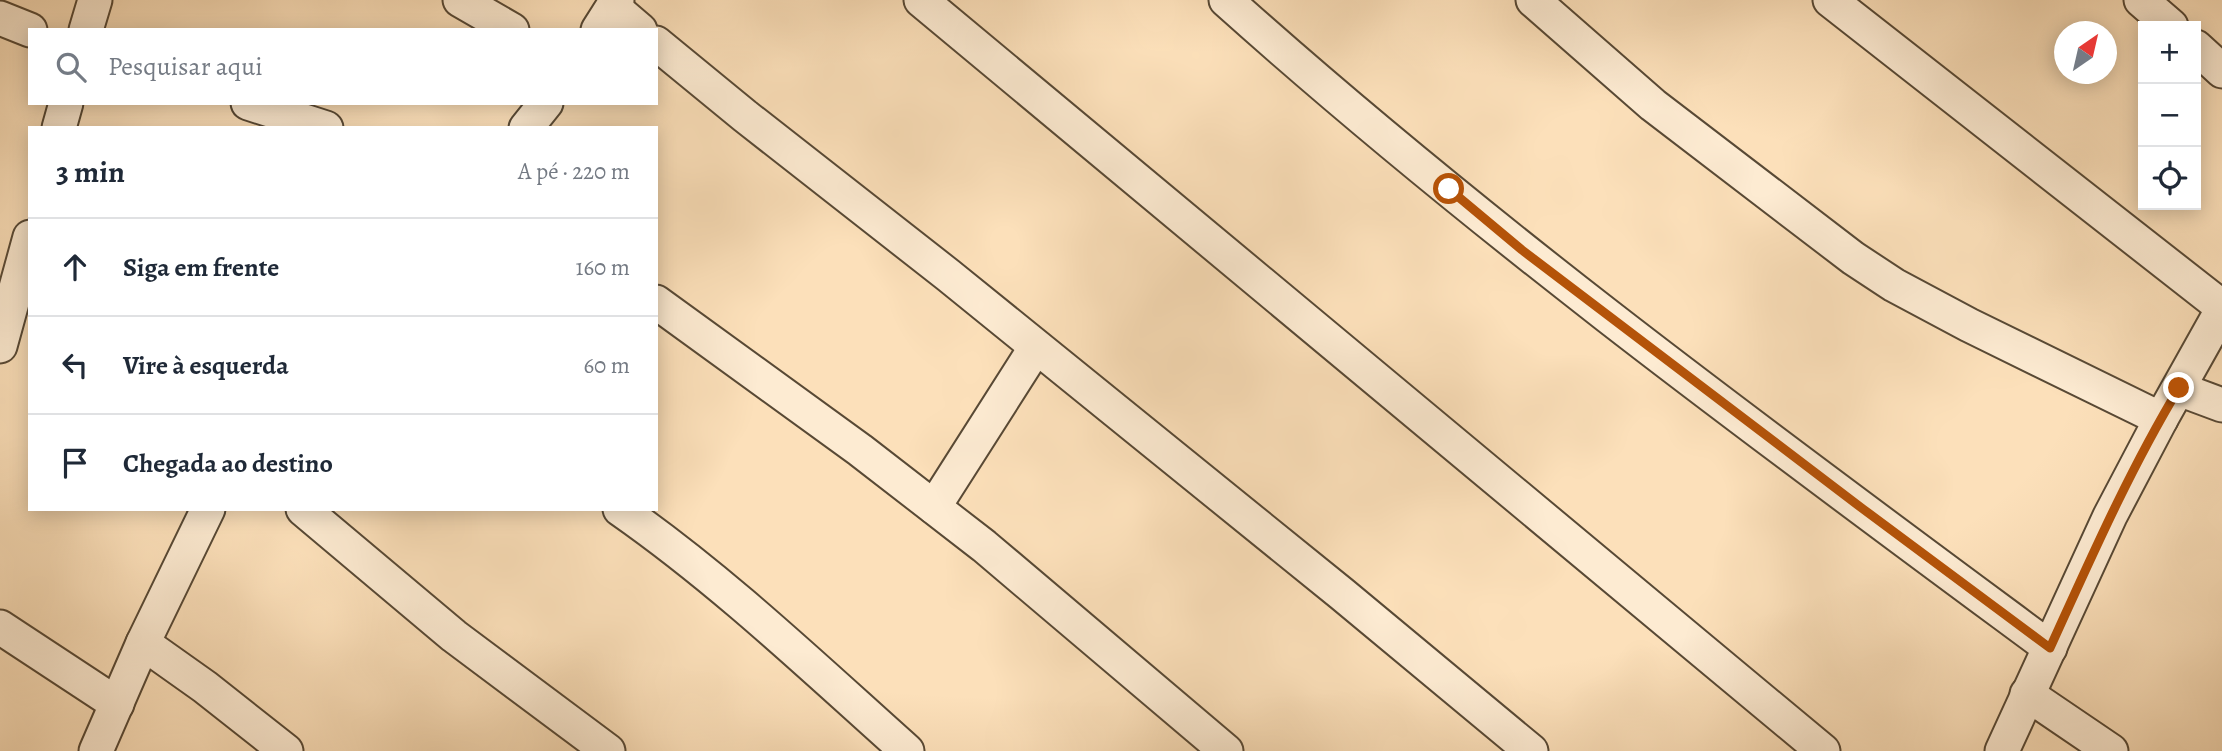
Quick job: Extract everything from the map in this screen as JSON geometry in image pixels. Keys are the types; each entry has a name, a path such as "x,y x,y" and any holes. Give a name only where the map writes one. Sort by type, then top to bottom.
{"street":[{"path":"87,28 95,0"},
{"path":"460,0 509,28"},
{"path":"920,0 1823,751"},
{"path":"1226,0 1326,88 1522,250 2050,648"},
{"path":"1533,0 1653,105 1863,265 1894,285 1969,325 2161,419"},
{"path":"1830,0 2222,308 2110,516 2002,751"},
{"path":"2140,0 2165,21"},
{"path":"609,12 637,28"},
{"path":"0,18 28,29"},
{"path":"658,45 948,275 1531,751"},
{"path":"2201,52 2222,71"},
{"path":"60,126 65,105"},
{"path":"254,105 320,126"},
{"path":"528,126 543,105"},
{"path":"0,346 28,244"},
{"path":"658,303 860,450 984,545 1226,751"},
{"path":"934,507 1036,347"},
{"path":"2179,388 2222,405"},
{"path":"96,751 143,643 207,511"},
{"path":"305,511 454,636 608,751"},
{"path":"623,511 728,593 907,751"},
{"path":"0,627 117,704"},
{"path":"143,643 205,687 285,751"},
{"path":"2027,694 2111,751"}],"route":[{"path":"1449,189 1522,250 2050,648 2110,516 2179,388"}]}
